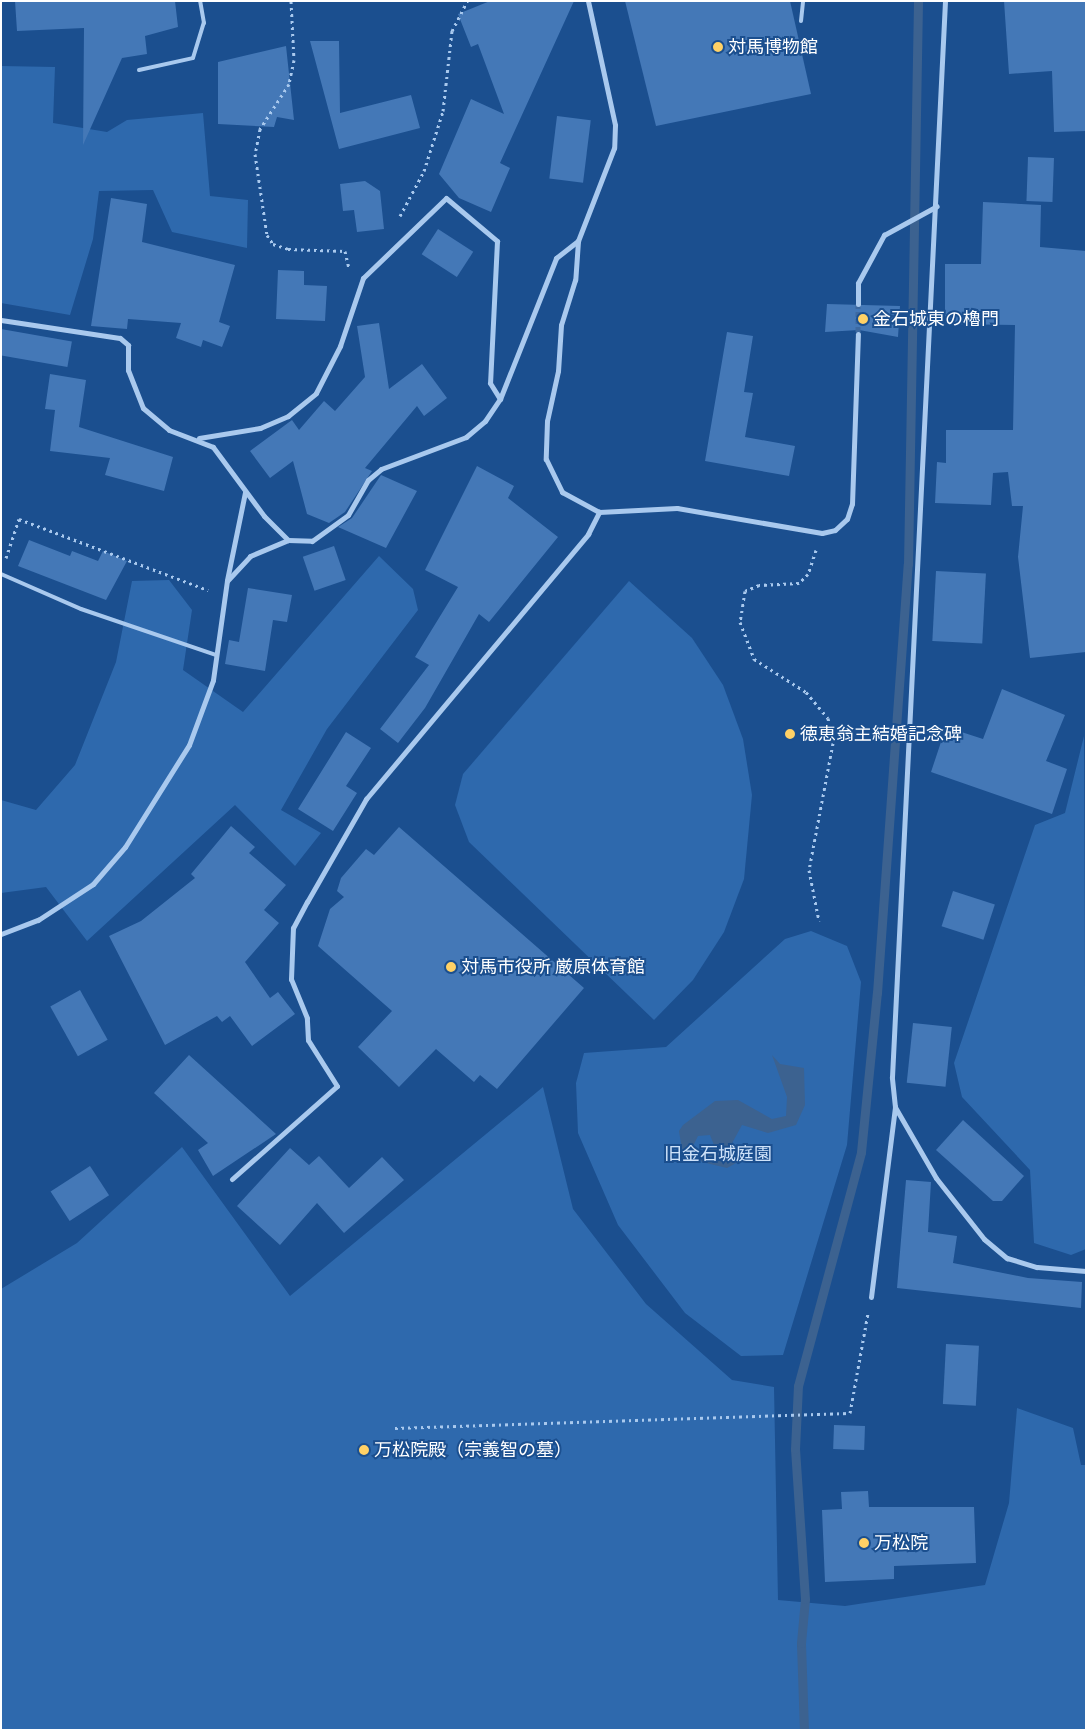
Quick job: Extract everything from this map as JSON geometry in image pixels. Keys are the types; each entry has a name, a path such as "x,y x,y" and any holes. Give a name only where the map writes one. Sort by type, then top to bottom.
{"street":[{"path":"588,1 615,125 609,170 578,241 575,280 561,324 558,370 544,440 552,477 562,492 599,512 677,508 822,532 841,526 852,504 858,334"},
{"path":"872,1297 889,1178 894,1107 892,1077 937,206 945,1"},
{"path":"199,438 260,428 288,416 316,393 340,346 363,278 446,198 497,241 490,383 500,400"},
{"path":"858,304 858,283 874,249 896,229 937,206"},
{"path":"1,320 120,338 128,346 128,370 144,408 169,430 199,438 213,447 245,492 288,540 298,543 322,537 348,514 368,480 381,469 466,437 500,400 556,258 578,241"},
{"path":"1,934 38,920 93,884 125,847 189,745 216,655 227,581 245,492"},
{"path":"232,1179 337,1086 308,1040 307,1018 291,979 293,928 307,902 366,799 588,534 599,512"},
{"path":"227,581 250,556 288,540"},
{"path":"894,1107 946,1193 984,1239 1007,1258 1037,1267 1086,1271"}],"lane":[{"path":"139,70 193,58 204,23 200,1"},
{"path":"802,21 803,1"},
{"path":"1,574 80,609 216,655"}],"path":[{"path":"292,1 294,60 289,84 260,130 255,154 267,235 273,244 288,249 346,251 349,271 356,266"},
{"path":"423,219 417,212 399,218 424,171 443,111 452,31 468,1"},
{"path":"4,563 19,519 225,597"},
{"path":"819,921 809,870 833,743 828,718 806,692 754,659 740,622 742,598 752,587 790,587 808,574 822,532"},
{"path":"395,1428 777,1417 850,1413 872,1297"}],"green space":[{"path":"1,66 55,67 53,123 107,132 127,120 203,113 210,196 248,200 247,248 172,232 153,190 99,191 93,239 70,315 1,303"},
{"path":"379,556 413,589 418,610 327,729 281,810 321,833 295,866 235,805 87,941 46,887 1,893 1,800 36,810 75,765 116,662 132,581 169,580 192,610 183,670 243,712"},
{"path":"629,581 692,638 723,685 743,739 752,795 744,879 724,932 693,980 654,1020 469,842 455,805 463,774"},
{"path":"1084,736 1086,1249 1071,1255 1034,1243 1030,1170 962,1097 954,1063 1035,825 1065,813"},
{"name":"旧金石城庭園","path":"811,931 847,946 861,982 847,1145 783,1355 741,1356 685,1313 618,1225 578,1133 576,1083 584,1053 666,1047 785,939"},
{"path":"543,1087 573,1209 646,1304 732,1380 774,1387 778,1600 845,1606 985,1585 1009,1503 1017,1408 1073,1428 1081,1465 1086,1465 1086,1730 1,1730 1,1289 77,1243 182,1147 290,1296"}],"shaded area":[{"path":"772,1055 780,1064 804,1068 805,1105 796,1125 768,1133 742,1125 731,1145 738,1162 727,1168 702,1162 698,1155 714,1145 710,1135 698,1136 691,1150 682,1150 679,1131 683,1125 715,1101 738,1100 772,1119 786,1116 787,1097"}],"building":[{"path":"15,1 175,1 178,27 145,36 147,54 122,58 83,145 84,28 17,31"},
{"path":"490,1 574,1 500,163 510,168 491,212 459,198 439,174 471,99 504,114 478,44 471,47 458,14"},
{"name":"対馬博物館","path":"625,1 790,1 811,94 656,126"},
{"path":"1004,1 1086,1 1086,131 1054,132 1052,71 1009,74"},
{"path":"310,41 339,41 340,113 411,95 420,128 339,149"},
{"path":"286,46 294,120 277,117 274,127 218,124 218,62"},
{"path":"557,116 591,120 583,183 549,179"},
{"path":"1028,157 1054,158 1052,202 1026,201"},
{"path":"365,181 380,191 384,229 357,232 354,210 343,211 340,184"},
{"path":"111,198 147,204 142,242 235,265 219,322 230,326 222,347 203,340 201,347 176,338 181,323 128,319 127,329 91,326"},
{"path":"983,202 1041,205 1040,247 1086,251 1086,652 1030,658 1018,557 1023,506 1012,506 1008,472 993,473 991,505 935,503 937,462 946,463 946,430 1013,430 1015,325 945,324 945,264 981,264"},
{"path":"438,229 473,252 457,277 422,254"},
{"path":"278,270 304,271 304,285 327,286 325,321 276,319"},
{"name":"金石城東の櫓門","path":"827,304 900,306 898,337 859,330 825,332"},
{"path":"379,323 389,389 422,364 447,398 424,416 417,406 365,468 372,471 345,512 329,523 307,514 293,461 270,478 250,451 292,420 299,430 324,401 335,411 365,377 357,326"},
{"path":"1,329 72,342 67,367 1,355"},
{"path":"727,332 753,336 744,392 753,393 745,437 795,446 789,476 705,461"},
{"path":"50,374 86,380 79,427 173,457 164,491 105,475 110,458 50,451 55,410 45,409"},
{"path":"477,466 514,486 508,498 558,537 489,622 479,614 425,708 398,743 380,729 429,665 415,657 458,587 425,570"},
{"path":"381,475 417,491 386,548 338,527 352,518"},
{"path":"29,540 70,556 72,551 98,561 103,551 127,561 106,600 18,566"},
{"path":"334,546 346,580 315,591 303,557"},
{"path":"936,571 986,574 982,644 932,641"},
{"path":"248,588 292,595 287,622 273,620 265,671 225,664 229,640 239,642"},
{"path":"1002,689 1065,715 1046,761 1067,769 1052,814 931,772 946,727 983,739"},
{"path":"346,732 371,748 346,786 357,793 333,831 298,809"},
{"path":"231,826 255,847 249,853 286,885 264,910 279,923 245,962 270,998 278,992 295,1014 252,1046 230,1016 222,1022 217,1016 165,1045 109,936 141,921 195,878 191,874"},
{"name":"対馬市役所 厳原体育館","path":"399,827 584,988 497,1089 480,1075 474,1082 436,1049 399,1087 358,1047 392,1011 318,946 330,909 344,897 337,891 341,878 366,849 374,855"},
{"path":"953,891 995,905 983,940 942,926"},
{"path":"80,990 108,1040 78,1056 50,1006"},
{"path":"913,1023 952,1027 946,1087 907,1083"},
{"path":"189,1055 276,1134 213,1176 198,1150 208,1143 154,1093"},
{"path":"963,1120 1024,1176 1002,1201 993,1201 936,1150"},
{"path":"290,1148 309,1165 319,1156 349,1188 382,1157 404,1180 344,1233 317,1203 280,1245 237,1206"},
{"path":"90,1166 109,1195 70,1221 51,1192"},
{"path":"906,1180 931,1182 928,1232 957,1236 953,1263 1028,1278 1082,1282 1081,1308 897,1288"},
{"path":"946,1344 979,1346 976,1406 943,1404"},
{"path":"834,1425 865,1426 864,1450 833,1449"},
{"path":"868,1491 869,1507 974,1507 976,1563 894,1566 894,1579 825,1582 822,1510 842,1509 841,1492"}],"waterway":[{"path":"804,1730 801,1643 805,1599 795,1449 798,1386 861,1152 877,993 908,564 918,1"}],"tunnel":[{"path":"858,304 858,334"}],"place":[{"name":"対馬博物館","path":"718,47"},
{"name":"金石城東の櫓門","path":"863,319"},
{"name":"徳恵翁主結婚記念碑","path":"790,734"},
{"name":"対馬市役所 厳原体育館","path":"451,967"},
{"name":"万松院殿（宗義智の墓）","path":"364,1450"},
{"name":"万松院","path":"864,1543"}]}
